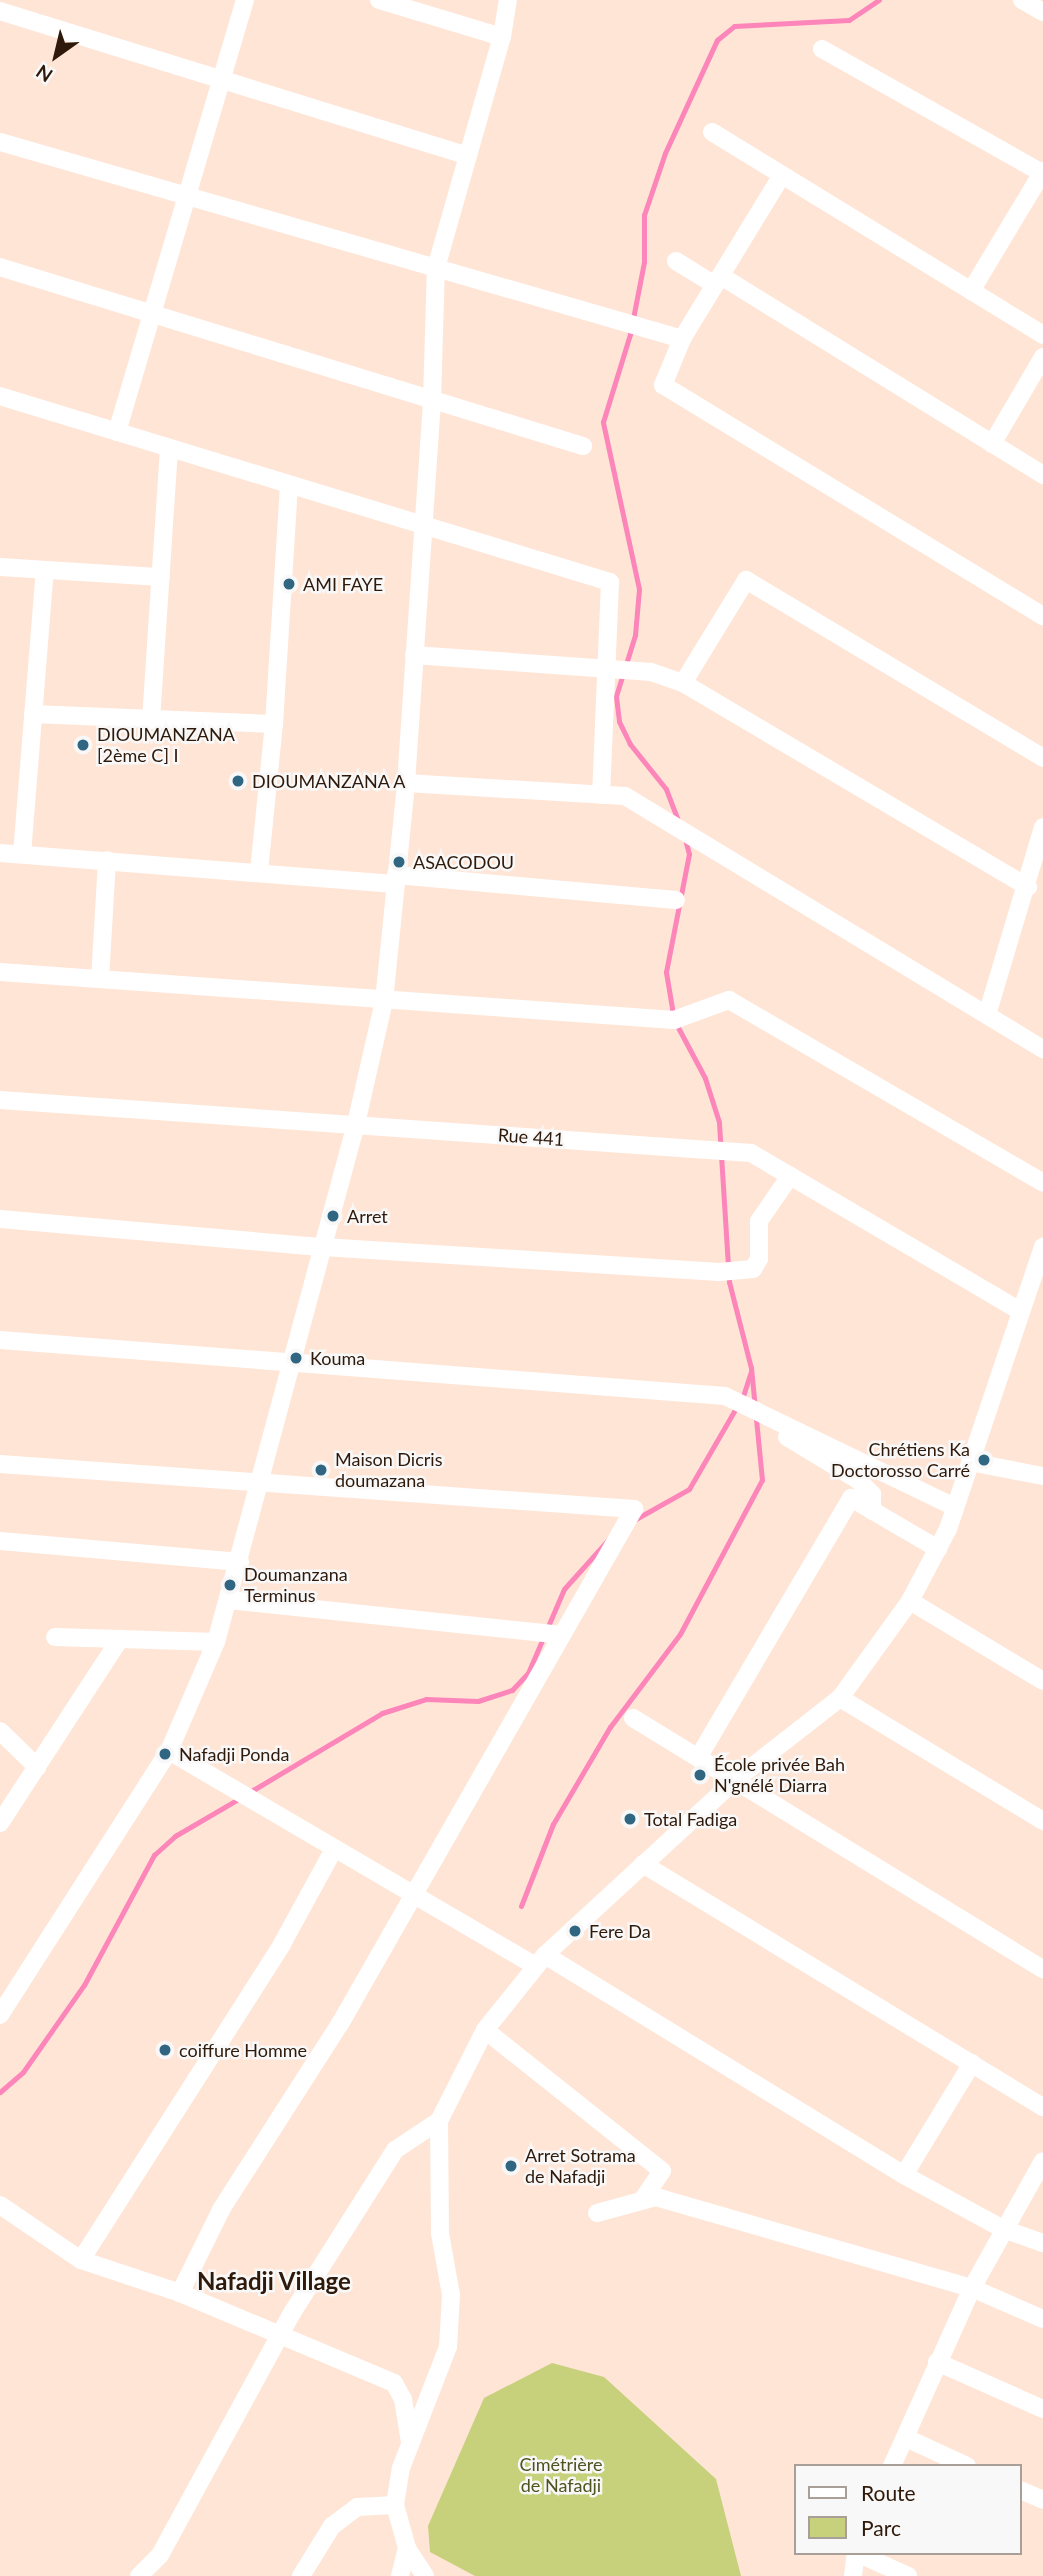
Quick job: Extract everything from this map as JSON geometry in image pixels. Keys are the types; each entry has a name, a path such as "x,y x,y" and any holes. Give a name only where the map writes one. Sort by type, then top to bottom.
{"street":[{"path":"117,432 244,0"},
{"path":"379,0 502,37"},
{"path":"0,2015 169,1751 216,1642 295,1363 356,1125 384,1002 406,783 432,400 436,268 466,155 502,37 508,0"},
{"path":"1023,0 1043,12"},
{"path":"0,11 466,155"},
{"path":"822,49 1042,172 971,291"},
{"path":"712,132 1043,335"},
{"path":"0,142 682,339"},
{"path":"782,174 682,339 663,385 1043,616"},
{"path":"676,261 718,281 1043,475"},
{"path":"0,267 583,446"},
{"path":"992,443 1043,357"},
{"path":"0,396 610,582 601,795"},
{"path":"151,720 169,448"},
{"path":"260,871 274,724 289,485"},
{"path":"0,567 161,578"},
{"path":"22,854 45,570"},
{"path":"683,683 746,580 1043,758"},
{"path":"414,655 651,672 683,683 1028,887"},
{"path":"33,714 274,724"},
{"path":"406,783 625,796 1043,1049"},
{"path":"987,1015 1028,887 1043,827"},
{"path":"0,853 676,900"},
{"path":"100,979 107,860"},
{"path":"0,972 384,1002 674,1020 729,1000 1043,1183"},
{"name":"Rue 441","path":"0,1100 751,1153 1020,1311"},
{"path":"0,1219 323,1247 719,1272 753,1269 759,1259 759,1221 790,1176"},
{"path":"425,2576 407,2547 395,2505 401,2468 448,2347 451,2295 440,2233 439,2121 485,2030 540,1960 735,1780 840,1698 909,1601 938,1549 954,1507 1043,1247"},
{"path":"0,1340 725,1396 954,1507"},
{"path":"788,1437 858,1479 872,1494 872,1511"},
{"path":"971,1462 1043,1476"},
{"path":"0,1464 634,1509 341,2022 220,2210 180,2293"},
{"path":"698,1758 851,1498 938,1549"},
{"path":"0,1541 240,1562"},
{"path":"229,1601 561,1635"},
{"path":"909,1601 1043,1681"},
{"path":"55,1637 216,1642"},
{"path":"0,1823 120,1639"},
{"path":"840,1698 1043,1821"},
{"path":"633,1718 1043,1969"},
{"path":"0,1731 37,1767"},
{"path":"169,1751 413,1895 540,1960 904,2175 1003,2229 1043,2243"},
{"path":"82,2260 282,1944 334,1849"},
{"path":"643,1864 1043,2107"},
{"path":"485,2030 662,2171 643,2199"},
{"path":"904,2175 972,2063"},
{"path":"139,2576 160,2555 280,2338 395,2150 439,2121"},
{"path":"893,2464 972,2288 1043,2161"},
{"path":"597,2213 656,2197 972,2288 1043,2319"},
{"path":"0,2204 82,2260 180,2293 280,2338 394,2384 403,2399 410,2443"},
{"path":"937,2361 1043,2409"},
{"path":"906,2438 963,2464"},
{"path":"1022,2491 1043,2500"},
{"path":"301,2576 332,2526 357,2507 395,2505"},
{"path":"400,2576 407,2547"},
{"path":"853,2576 857,2555"},
{"path":"861,2555 908,2576"}],"green space":[{"name":"Cimétrière de Nafadji","path":"552,2363 604,2377 716,2479 741,2576 475,2576 430,2552 428,2526 484,2398"}],"waterway":[{"path":"679,823 666,789 630,744 619,721 616,696 635,635 639,589 603,422 630,334 644,262 644,215 665,153 717,40 734,26 849,20 879,0"},
{"path":"521,1906 553,1824 610,1727 680,1634 762,1480 751,1368 729,1282 719,1122 705,1078 674,1020 666,972 689,854 685,839"},
{"path":"634,1520 689,1489 743,1396 751,1371"},
{"path":"248,1793 382,1713 426,1699 478,1701 512,1690 528,1673 564,1589 614,1533"},
{"path":"0,2092 23,2072 84,1985 154,1855 175,1836 240,1798"}],"place":[{"name":"AMI FAYE","path":"289,584"},
{"name":"DIOUMANZANA [2ème C] I","path":"83,745"},
{"name":"DIOUMANZANA A","path":"238,781"},
{"name":"ASACODOU","path":"399,862"},
{"name":"Arret","path":"333,1216"},
{"name":"Kouma","path":"296,1358"},
{"name":"Chrétiens Ka Doctorosso Carré","path":"984,1460"},
{"name":"Maison Dicris doumazana","path":"321,1470"},
{"name":"Doumanzana Terminus","path":"230,1585"},
{"name":"Nafadji Ponda","path":"165,1754"},
{"name":"École privée Bah N'gnélé Diarra","path":"700,1775"},
{"name":"Total Fadiga","path":"630,1819"},
{"name":"Fere Da","path":"575,1931"},
{"name":"coiffure Homme","path":"165,2050"},
{"name":"Arret Sotrama de Nafadji","path":"511,2166"}],"district":[{"name":"Nafadji Village","path":"274,2281"}]}
